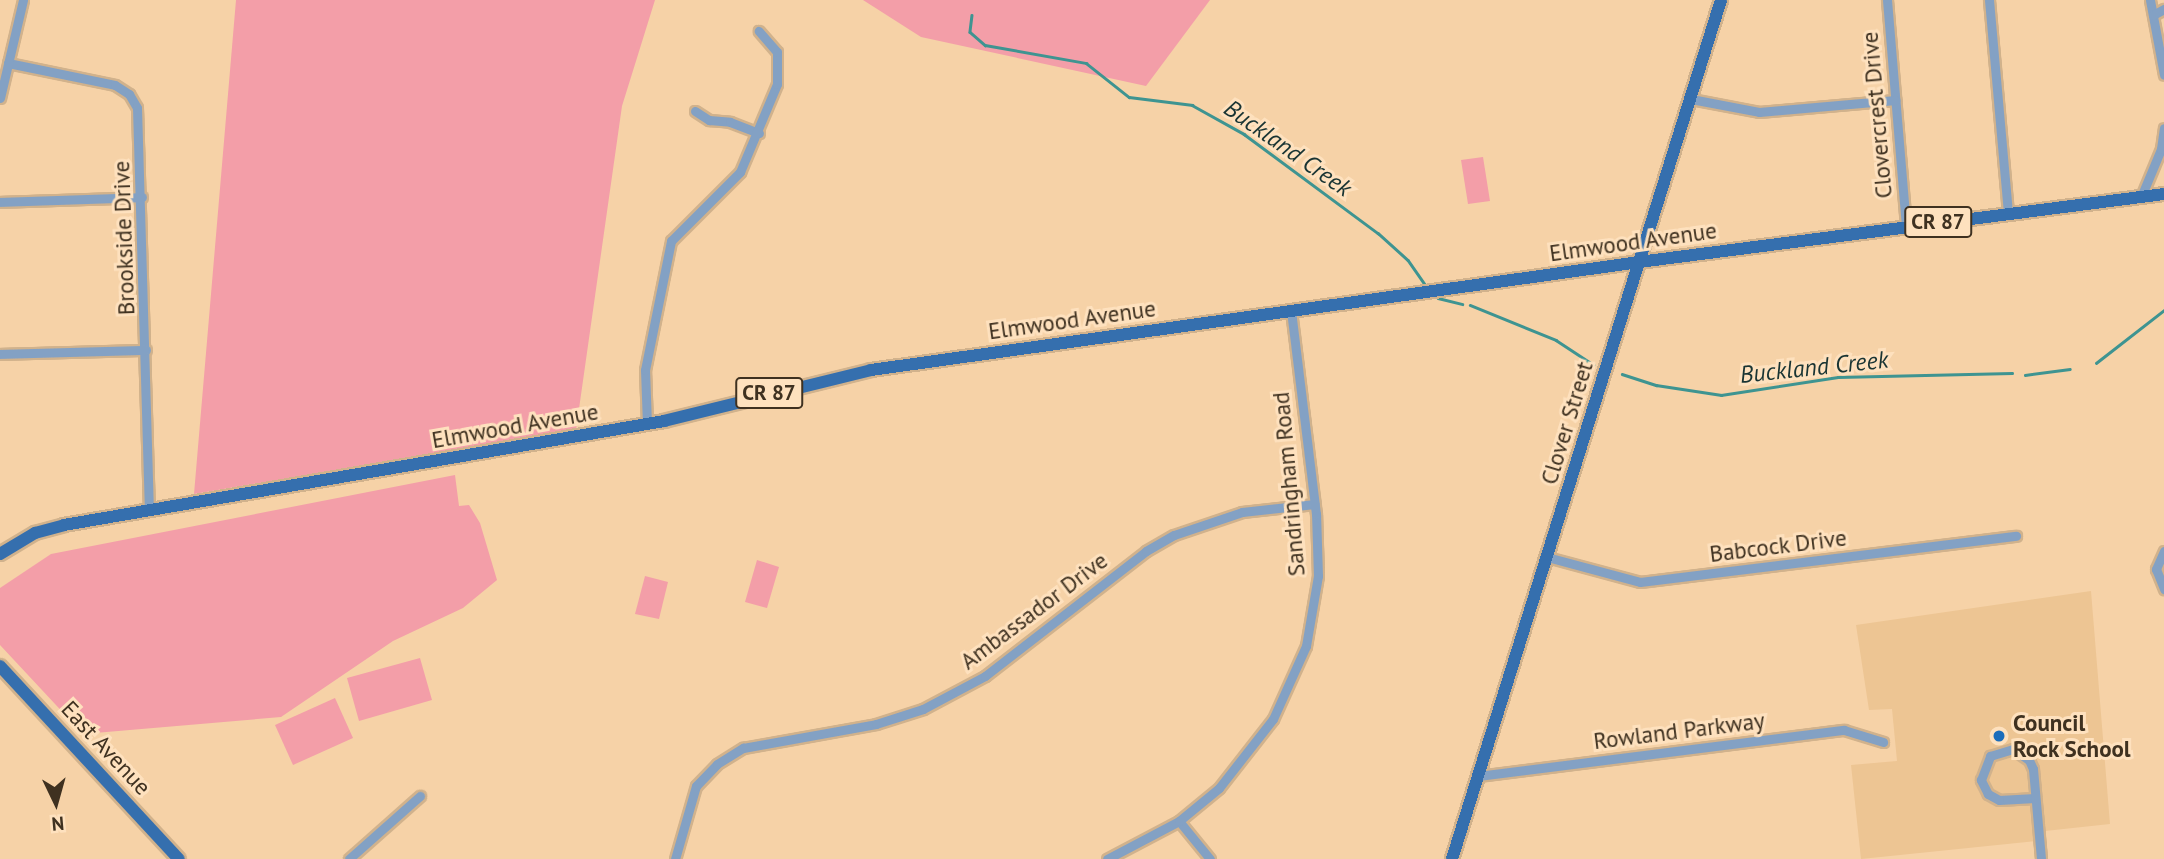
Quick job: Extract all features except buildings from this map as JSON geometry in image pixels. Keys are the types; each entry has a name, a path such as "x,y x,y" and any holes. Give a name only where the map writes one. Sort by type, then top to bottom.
{"main road":[{"name":"Clover Street","path":"1452,859 1721,0"},
{"name":"Elmwood Avenue","path":"0,554 48,528 647,424 871,370 1639,262 2164,194"},
{"name":"East Avenue","path":"0,666 179,859"}],"street":[{"path":"0,98 23,0"},
{"name":"Clovercrest Drive","path":"1887,0 1906,226"},
{"path":"1989,0 2008,214"},
{"path":"2150,0 2164,75"},
{"path":"2153,15 2164,9"},
{"path":"647,424 644,378 671,241 684,224 731,183 759,133 779,69 774,46 759,31"},
{"name":"Brookside Drive","path":"8,63 106,82 129,94 139,116 149,509"},
{"path":"1691,99 1759,112 1895,100"},
{"path":"695,111 709,120 730,122 759,133"},
{"path":"2141,197 2161,149 2164,128"},
{"path":"0,202 142,197"},
{"name":"Sandringham Road","path":"1107,859 1179,821 1245,760 1294,680 1317,595 1315,504 1291,310"},
{"path":"0,354 146,350"},
{"name":"Ambassador Drive","path":"675,859 696,786 717,764 743,748 764,741 876,724 923,709 985,677 1146,551 1174,535 1242,512 1315,504"},
{"name":"Babcock Drive","path":"1547,557 1640,582 2016,536"},
{"path":"2164,551 2156,569 2164,589"},
{"name":"Rowland Parkway","path":"1478,776 1844,730 1883,742"},
{"path":"2035,798 1999,800 1988,794 1981,780 1990,756 2000,750 2023,753 2033,769 2041,859"},
{"path":"349,859 420,796"},
{"path":"1179,821 1209,859"}],"shaded area":[{"path":"236,0 655,0 622,106 576,430 194,494"},
{"path":"863,0 1210,0 1146,86 921,37"},
{"path":"1483,157 1490,201 1468,204 1461,160"},
{"path":"455,475 459,506 469,505 480,523 497,580 463,608 393,641 281,717 83,734 0,645 0,588 51,554"},
{"path":"757,560 779,567 767,608 745,602"},
{"path":"645,576 668,582 659,619 635,614"},
{"name":"Council Rock School","path":"2091,591 2110,824 2045,831 2045,840 1861,859 1851,765 1897,761 1892,709 1869,710 1856,625"},
{"path":"420,658 432,700 359,721 347,678"},
{"path":"335,698 353,738 293,765 275,725"}],"waterway":[{"name":"Buckland Creek","path":"972,15 970,32 985,45 1086,63 1129,97 1192,105 1244,134 1378,233 1408,260 1426,286"},
{"name":"Buckland Creek","path":"1438,298 1462,304"},
{"name":"Buckland Creek","path":"1470,305 1556,340 1594,365"},
{"name":"Buckland Creek","path":"2096,363 2164,310"},
{"name":"Buckland Creek","path":"2025,375 2070,369"},
{"name":"Buckland Creek","path":"1622,374 1656,385 1721,395 1838,377 2012,373"}],"place":[{"name":"Council Rock School","path":"1999,736"}]}
